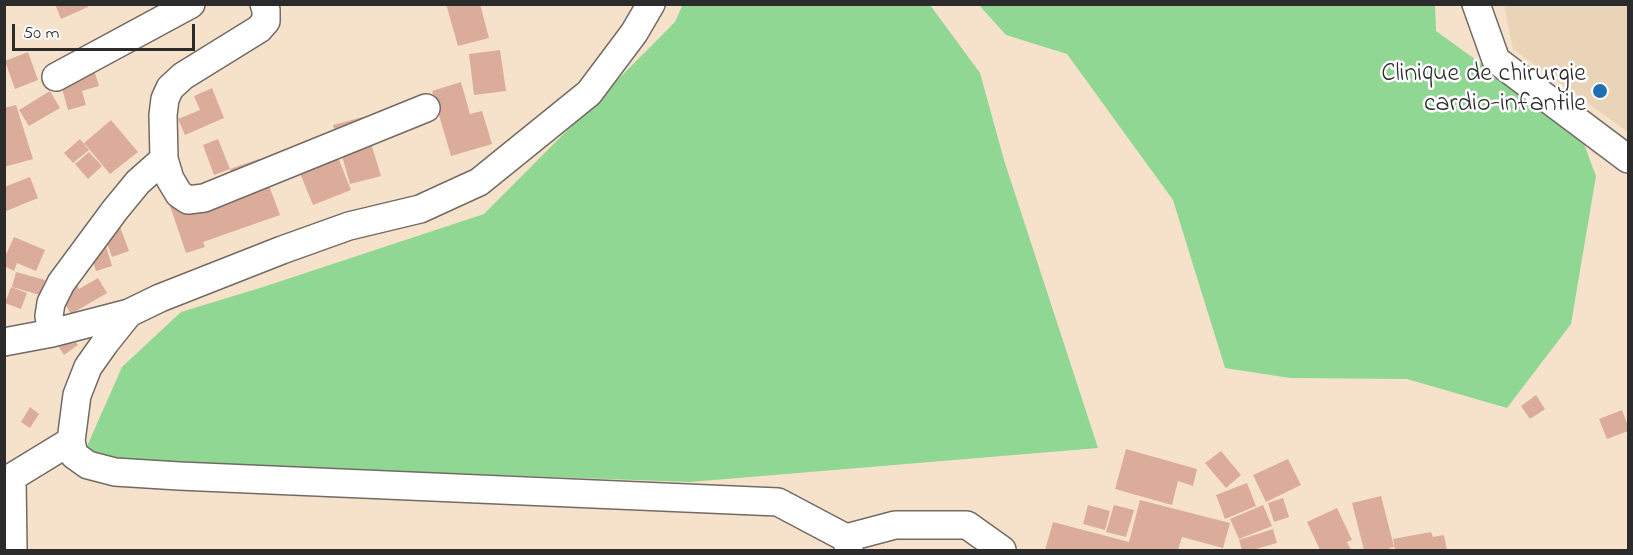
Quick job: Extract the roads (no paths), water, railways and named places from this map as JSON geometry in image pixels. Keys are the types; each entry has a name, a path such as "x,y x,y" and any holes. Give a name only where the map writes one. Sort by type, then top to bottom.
{"street":[{"path":"56,77 191,4"},
{"path":"264,4 266,21 259,30 183,76 170,88 165,99 164,159 170,179 179,194 188,200 204,198 426,108"},
{"path":"4,342 52,333 129,313 159,298 282,250 349,226 420,209 479,182 589,93 634,33 651,4"},
{"path":"1476,4 1496,60 1629,159"},
{"path":"52,333 49,316 51,303 62,283 138,182 164,159"},
{"path":"129,313 88,367 77,395 70,441 74,455 88,465 115,472 179,476 778,502 847,544 895,525 967,525 1002,550"},
{"path":"14,550 8,480 70,441"}],"place":[{"name":"Clinique de chirurgie cardio-infantile","path":"1600,91"}]}
